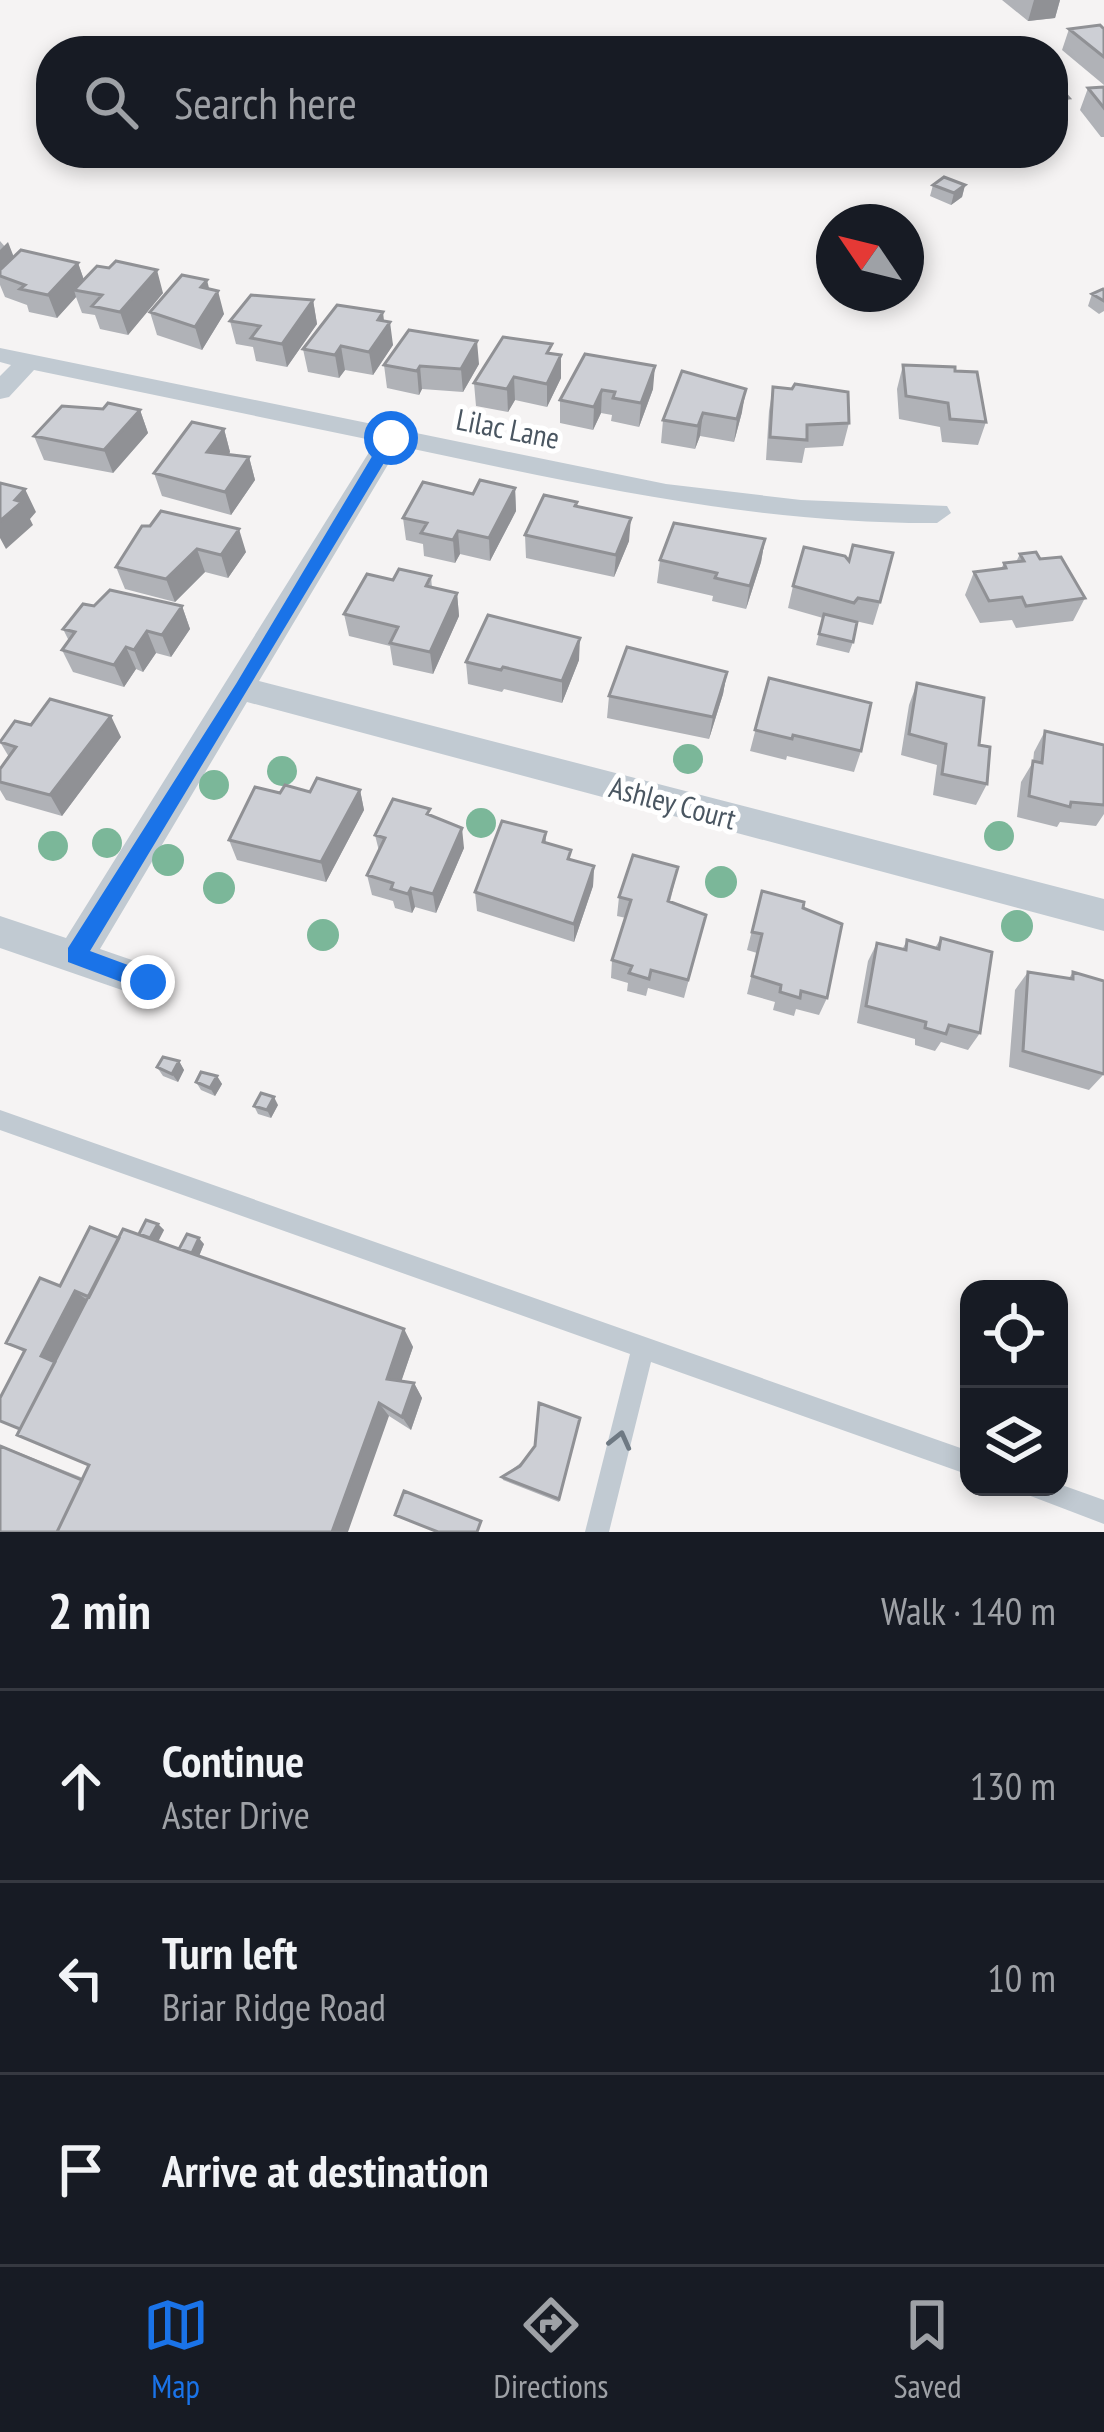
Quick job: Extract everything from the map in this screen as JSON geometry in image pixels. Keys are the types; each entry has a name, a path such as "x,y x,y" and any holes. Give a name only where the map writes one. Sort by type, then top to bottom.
{"street":[{"name":"Lilac Lane","path":"0,355 391,438 761,508 852,515 937,513"},
{"path":"0,391 28,361"},
{"path":"76,955 391,438"},
{"name":"Ashley Court","path":"242,689 1104,915"},
{"path":"0,932 148,982"}],"lane":[{"path":"3,1127 960,1460"},
{"path":"597,1532 643,1348"},
{"path":"1062,1496 1104,1511"}],"building":[{"path":"1100,25 1104,29 1104,57 1069,29"},
{"path":"1104,87 1104,108 1088,88"},
{"path":"944,177 965,185 954,193 933,185"},
{"path":"21,250 78,263 48,295 20,289 25,285 0,276 0,270"},
{"path":"116,261 157,270 120,312 92,306 102,295 74,290 97,266 109,268"},
{"path":"182,275 207,280 201,287 218,291 195,327 150,312"},
{"path":"251,295 313,300 282,344 251,338 260,326 230,321"},
{"path":"337,305 383,312 378,320 390,322 369,352 341,346 335,355 303,349"},
{"path":"409,330 477,341 461,369 420,366 417,371 384,365"},
{"path":"503,337 552,344 547,353 561,355 547,384 514,377 507,389 474,383"},
{"path":"585,354 655,366 641,403 613,398 615,392 602,390 594,407 560,400"},
{"path":"903,365 977,372 986,422 950,419 948,403 906,396"},
{"path":"682,371 746,389 737,419 703,413 698,426 663,420"},
{"path":"795,384 848,392 849,423 807,425 807,440 770,437 773,387 792,389"},
{"path":"108,403 140,410 104,450 34,436 62,406 103,409"},
{"path":"192,422 224,429 207,452 249,457 225,492 154,473"},
{"path":"480,480 515,488 489,538 458,531 453,540 421,533 427,523 403,518 423,482 473,494"},
{"path":"0,483 25,489 15,500 22,502 0,521"},
{"path":"544,495 631,518 616,555 525,535"},
{"path":"161,511 239,529 221,555 197,549 166,579 116,567 142,526 150,526"},
{"path":"674,523 765,539 750,586 660,560"},
{"path":"853,545 893,553 880,602 858,598 854,603 793,586 804,547 849,561"},
{"path":"1036,552 1040,559 1061,557 1085,598 1026,606 1022,597 989,601 974,572 1006,568 1004,563 1024,561 1020,554"},
{"path":"399,569 431,576 426,586 457,593 430,652 390,643 398,627 344,614 367,574 393,580"},
{"path":"110,590 182,606 162,635 147,631 134,650 126,647 114,665 62,650 75,632 63,629 83,604 94,606"},
{"path":"824,614 857,622 853,642 819,634"},
{"path":"488,615 580,638 562,681 466,662"},
{"path":"627,647 727,672 713,717 609,696"},
{"path":"769,678 871,703 861,751 755,730"},
{"path":"917,683 984,698 979,745 990,747 987,784 942,774 946,744 909,734"},
{"path":"50,699 111,716 50,795 0,782 0,769 16,747 0,742 15,721 31,725"},
{"path":"1045,731 1104,745 1104,805 1071,802 1070,807 1029,796 1033,761 1042,763"},
{"path":"317,778 360,790 321,862 229,840 255,787 280,793 285,785 310,792"},
{"path":"393,799 430,809 427,814 462,828 433,894 411,888 408,894 391,889 393,883 367,875 385,838 375,835"},
{"path":"502,821 546,832 543,842 571,850 568,859 594,866 574,924 475,892"},
{"path":"633,855 678,867 668,901 706,915 688,980 651,970 649,979 629,973 632,966 612,960 631,900 619,897"},
{"path":"762,891 804,902 803,908 842,924 827,998 801,991 800,998 780,992 781,985 752,976 762,934 752,932"},
{"path":"941,938 992,952 980,1033 949,1025 946,1034 925,1028 926,1022 866,1006 877,943 906,950 907,940 939,949"},
{"path":"1028,972 1073,979 1073,972 1104,981 1104,1074 1023,1051"},
{"path":"163,1057 179,1061 172,1074 157,1067"},
{"path":"201,1072 217,1076 210,1088 196,1082"},
{"path":"261,1093 274,1097 267,1110 254,1106"},
{"path":"146,1220 158,1224 150,1238 139,1234"},
{"path":"90,1227 119,1238 89,1297 75,1291 41,1356 55,1362 20,1429 0,1421 0,1398 25,1350 6,1343 40,1278 60,1286"},
{"path":"123,1229 404,1329 387,1379 414,1383 402,1417 379,1403 332,1532 57,1532 89,1465 17,1435"},
{"path":"187,1234 199,1238 192,1253 179,1249"},
{"path":"539,1403 580,1418 559,1499 502,1477 520,1466 535,1446"},
{"path":"0,1446 82,1480 57,1532 0,1532"},
{"path":"404,1491 481,1521 477,1532 438,1532 395,1515"}],"route":[{"path":"148,982 76,955 391,438"}]}
